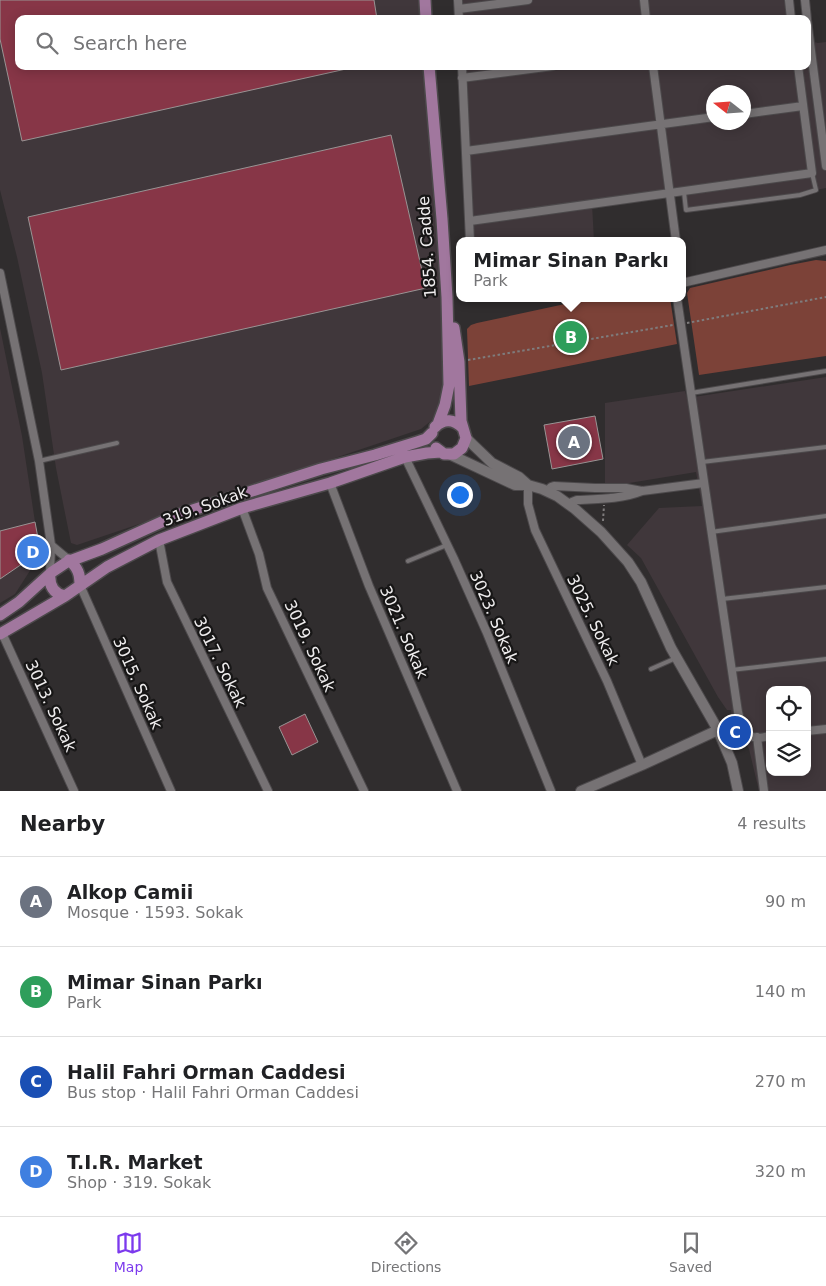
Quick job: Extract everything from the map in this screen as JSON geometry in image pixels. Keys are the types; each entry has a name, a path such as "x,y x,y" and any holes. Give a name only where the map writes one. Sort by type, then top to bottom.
{"main road":[{"path":"425,0 426,15"},
{"name":"1854. Cadde","path":"429,70 447,297 448,392 445,405 435,428"},
{"path":"445,453 458,451 465,443 460,411 458,362 453,322 447,297"},
{"path":"528,485 492,463 464,433 459,424 448,420 435,428 432,442 434,447 515,485 528,485 557,496 601,532 623,556 635,571 677,658 718,730 732,763 738,791"},
{"name":"319. Sokak","path":"0,615 19,602 56,568 69,560 102,549 177,514 321,469 416,442 426,438 435,428"},
{"name":"319. Sokak","path":"1,634 65,596 107,566 159,540 242,508 330,483 404,457 427,453 445,453"},
{"path":"69,560 80,574 80,585"},
{"path":"50,574 50,583 54,590 60,596 65,596"},
{"path":"581,791 718,730"}],"street":[{"path":"458,0 459,15"},
{"path":"458,9 528,0"},
{"path":"644,0 646,15"},
{"path":"789,0 791,15"},
{"path":"805,0 806,15"},
{"path":"811,51 826,166"},
{"path":"462,70 470,237"},
{"path":"462,78 523,70"},
{"path":"653,70 676,237"},
{"path":"470,221 812,174 798,70"},
{"path":"751,113 803,106"},
{"path":"466,151 706,118"},
{"path":"686,282 826,250"},
{"path":"0,273 2,291 39,461 51,545 50,574"},
{"path":"678,302 738,712 742,725 748,734 753,737 766,736"},
{"name":"3023. Sokak","path":"404,457 487,633 551,791"},
{"name":"3021. Sokak","path":"330,483 369,586 457,791"},
{"path":"570,505 577,500 600,500 631,495 642,491 704,483"},
{"name":"3025. Sokak","path":"528,485 528,504 536,530 607,681 642,765"},
{"path":"547,491 554,486 626,488 642,491"},
{"path":"595,488 600,492 600,500"},
{"name":"3019. Sokak","path":"242,508 259,554 268,588 364,791"},
{"name":"3017. Sokak","path":"159,540 167,582 268,791"},
{"path":"51,545 69,560"},
{"name":"3015. Sokak","path":"80,585 170,791"},
{"name":"3013. Sokak","path":"1,634 74,791"},
{"path":"811,731 826,729"},
{"path":"756,737 764,791"}],"lane":[{"path":"684,191 686,210 800,195 816,190 812,174"},
{"path":"691,393 826,371"},
{"path":"39,461 117,443"},
{"path":"701,462 826,447"},
{"path":"711,532 826,516"},
{"path":"408,561 447,545"},
{"path":"721,599 826,587"},
{"path":"651,669 677,658"},
{"path":"732,670 826,659"}],"path":[{"path":"686,323 826,297"},
{"path":"458,362 675,325"},
{"path":"600,500 603,522"}],"shaded area":[{"path":"0,0 422,0 423,15 15,15 15,70 427,70 445,360 443,389 432,420 421,429 77,545 71,543 56,468 42,373 17,257 0,190"},
{"path":"458,0 789,0 791,15 459,15"},
{"path":"811,41 826,42 826,188 800,195 686,210 684,192 592,204 594,237 470,237 462,70 811,70"},
{"path":"816,260 826,261 826,356 699,375 687,293 690,288"},
{"path":"574,302 671,302 677,344 469,386 467,329 477,323"},
{"path":"0,328 22,436 40,555 15,594 0,603"},
{"path":"826,377 826,791 759,791 749,749 732,718 731,710 727,710 718,697 641,558 627,545 659,508 702,506 696,472 605,487 605,403 685,391 687,398"}],"building":[{"path":"0,0 374,0 376,15 15,15 15,70 342,70 22,141 0,39"},
{"path":"391,135 426,288 61,370 28,217"},
{"path":"595,416 603,459 552,469 544,425"},
{"path":"35,522 40,549 38,553 0,579 0,531"},
{"path":"305,714 318,742 292,755 279,727"}],"place":[{"name":"Mimar Sinan Parkı","path":"571,337"},
{"name":"Alkop Camii","path":"574,442"},
{"name":"T.I.R. Market","path":"33,552"},
{"name":"Halil Fahri Orman Caddesi","path":"735,732"}]}
